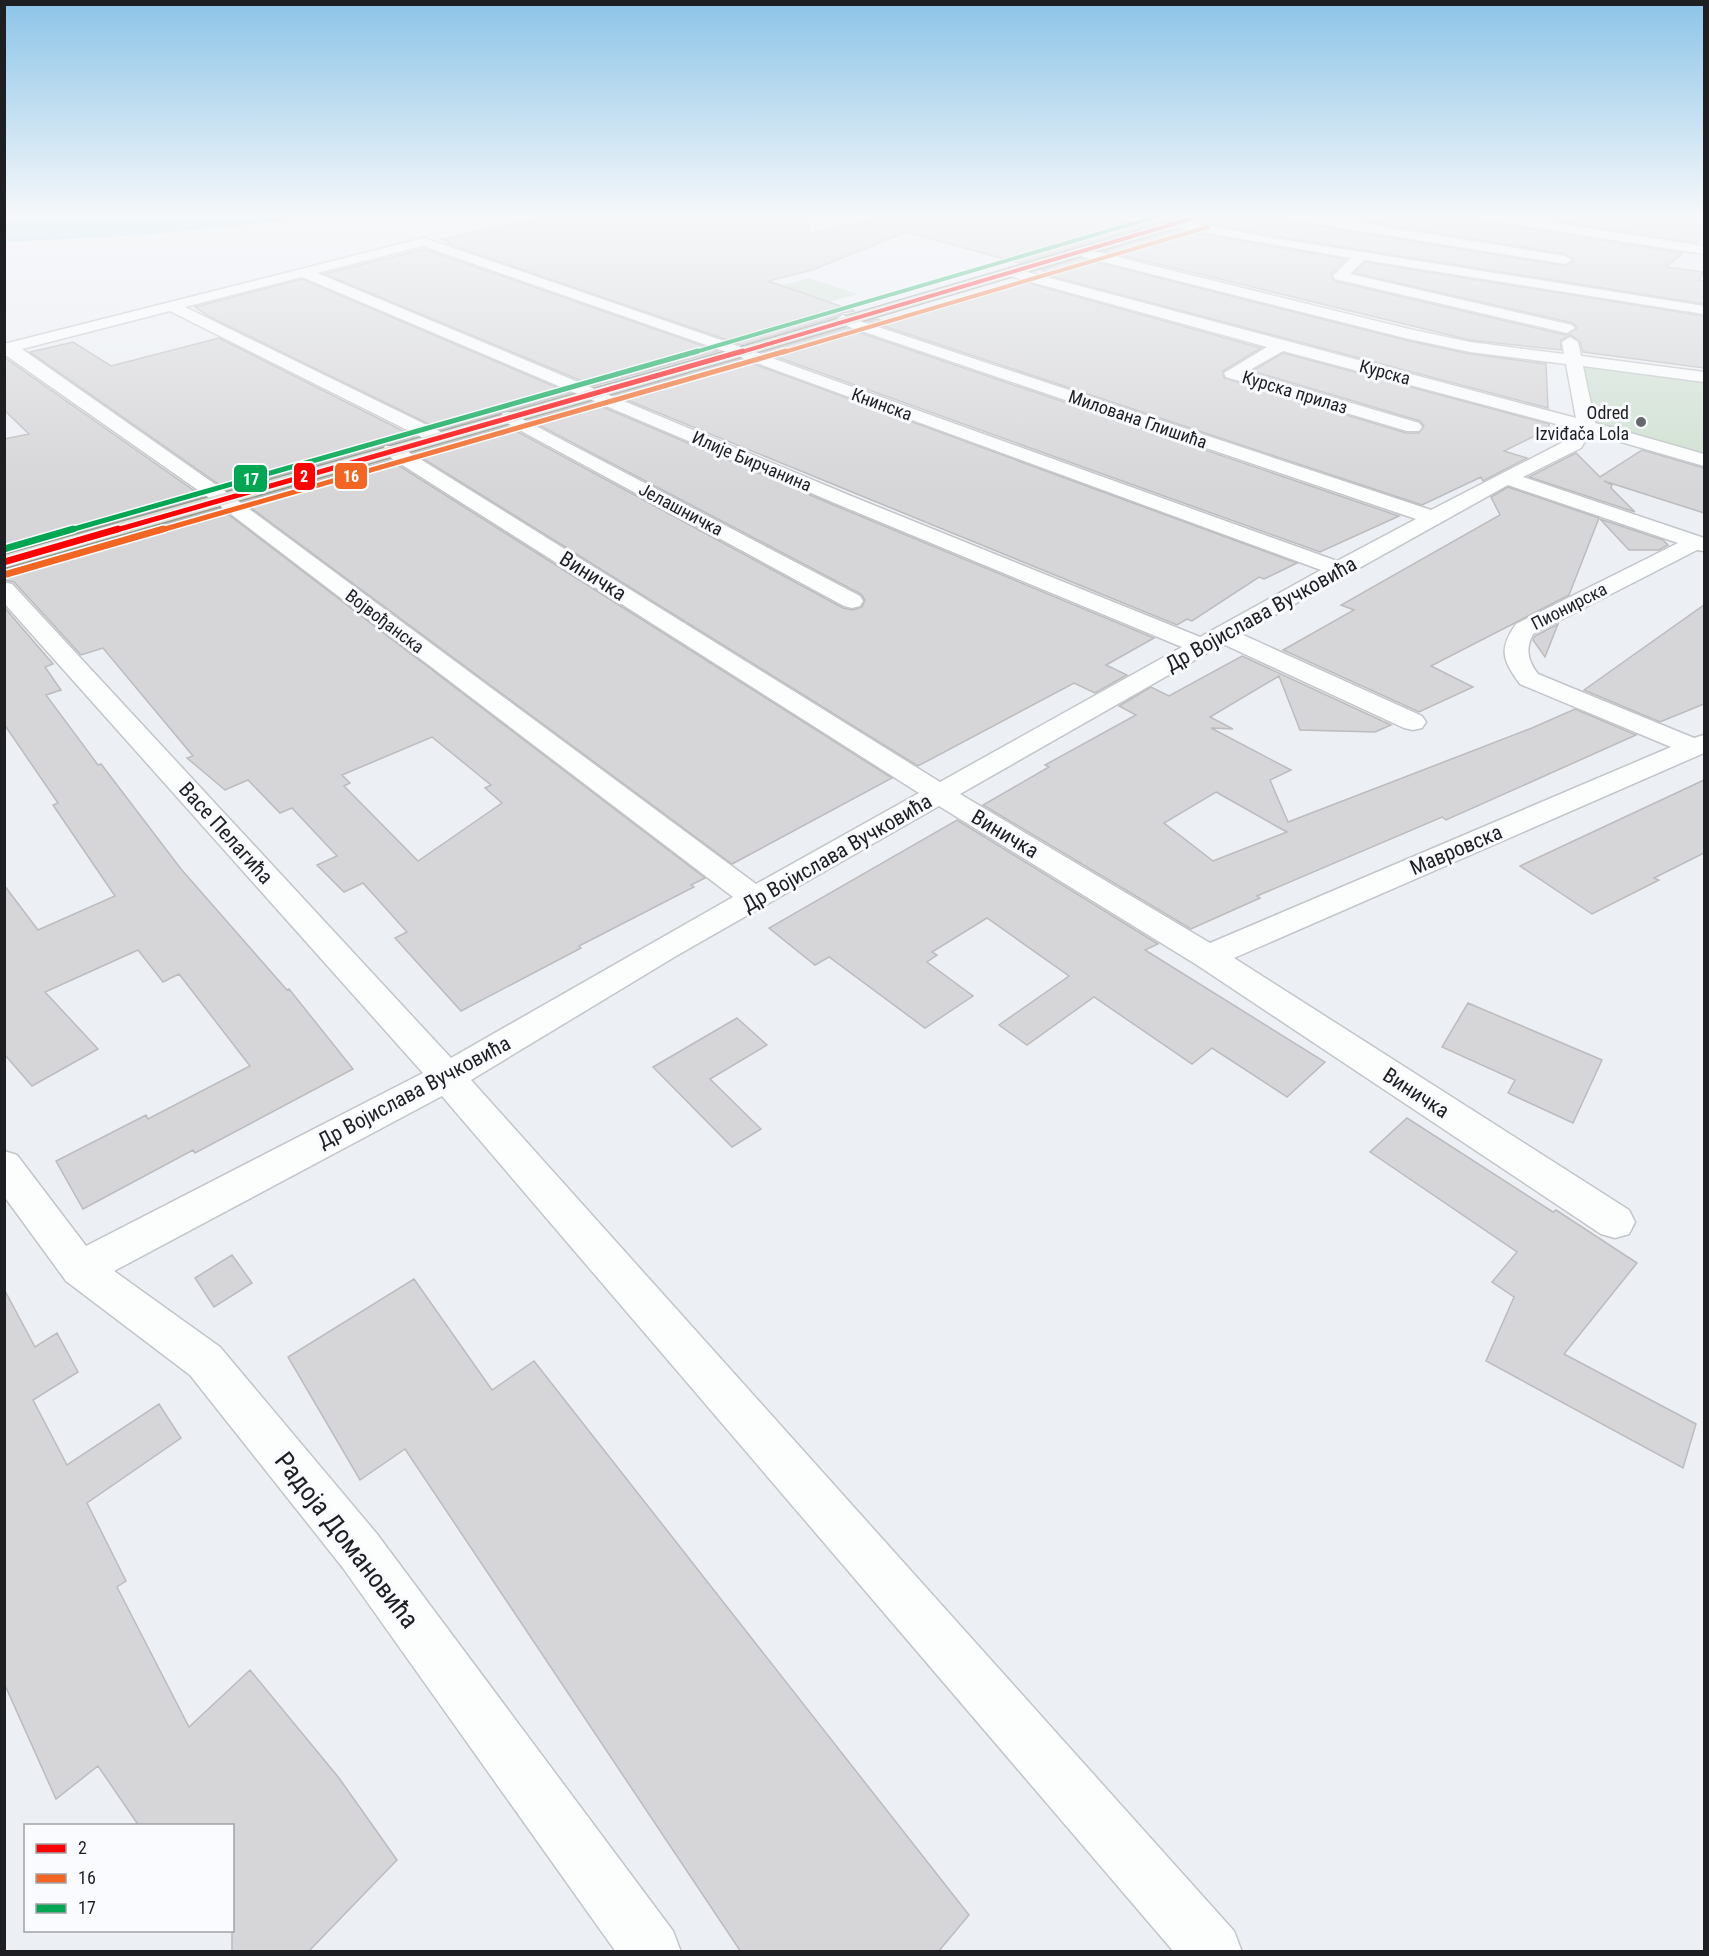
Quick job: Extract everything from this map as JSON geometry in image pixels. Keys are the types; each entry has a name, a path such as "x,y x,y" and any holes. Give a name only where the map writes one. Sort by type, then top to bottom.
{"main road":[{"path":"4,562 436,437 741,352 891,306"}],"street":[{"name":"Илије Бирчанина","path":"385,306 844,500 1213,641"},
{"name":"Книнска","path":"609,306 1339,569"},
{"name":"Курска","path":"1134,306 1586,426 1704,460"},
{"path":"1298,306 1409,334 1490,350 1625,365 1704,377"},
{"path":"1472,306 1567,328"},
{"path":"1565,306 1586,426"},
{"path":"1680,306 1704,310"},
{"path":"7,349 173,307 436,437"},
{"name":"Милована Глишића","path":"843,320 1434,518"},
{"name":"Курска прилаз","path":"1282,345 1232,373 1413,427"},
{"name":"Војвођанска","path":"7,349 222,498 756,899"},
{"name":"Јелашничка","path":"509,417 852,601"},
{"name":"Др Војислава Вучковића","path":"80,1269 447,1077 665,948 756,899 1339,569 1506,478 1574,444 1586,426"},
{"name":"Виничка","path":"392,450 940,794 1208,957 1615,1222"},
{"name":"Пионирска","path":"1506,478 1700,543"},
{"name":"Пионирска","path":"1699,745 1529,679 1518,665 1515,655 1517,638 1524,629 1700,543"},
{"name":"Васе Пелагића","path":"4,589 447,1077 1213,1952"},
{"path":"1213,641 1413,722"},
{"name":"Мавровска","path":"1208,957 1699,745"},
{"name":"Радоја Домановића","path":"4,1166 80,1269 205,1361 360,1551 652,1952"}],"green space":[{"path":"1583,365 1704,381 1704,459 1592,427"}],"building":[{"path":"366,306 570,393 441,430 210,317 195,307"},
{"path":"402,306 589,306 718,351 594,386"},
{"path":"629,306 841,306 855,311 842,313 742,345"},
{"path":"934,306 1112,306 1261,348 1223,371 1224,378 1406,433 1419,433 1424,426 1420,421 1252,371 1283,353 1549,424 1549,429 1504,451 1527,458 1483,481 1481,477 1422,505 868,321 877,319 883,321"},
{"path":"1164,306 1271,306 1470,354 1546,364 1548,408"},
{"path":"1331,306 1443,306 1566,335 1577,328 1573,323 1500,306 1643,306 1704,316 1704,368 1583,352 1580,342 1571,335 1561,340 1561,350 1470,340"},
{"path":"846,328 1399,516 1320,552 763,352"},
{"path":"219,338 415,437 227,490 30,352 73,342 111,366"},
{"path":"4,358 203,497 4,553 4,439 29,434 4,410"},
{"path":"740,359 1297,563 1264,579 1259,577 1192,621 1187,619 1177,625 615,395"},
{"path":"591,402 1154,638 1106,665 1127,675 1095,693 1074,683 918,766 414,453 507,426 843,608 853,610 862,607 865,600 861,594 529,420"},
{"path":"1642,450 1704,468 1704,513 1604,481 1612,485 1611,488 1635,512 1529,477 1576,453 1600,477"},
{"path":"390,460 892,778 732,864 243,502"},
{"path":"1508,487 1599,518 1569,595 1431,666 1473,687 1419,712 1283,650 1354,610 1341,605 1500,515 1491,497"},
{"path":"220,508 705,878 691,885 694,887 579,946 581,948 461,1011 395,938 407,932 363,883 344,892 317,865 337,856 292,808 280,813 248,780 225,790 187,758 193,756 103,648 81,655 14,582 4,580 4,570","holes":["432,737 491,785 485,788 502,803 418,861 344,786 350,783 342,775"]},
{"path":"1600,519 1663,540 1668,545 1659,550 1629,550"},
{"path":"1704,605 1704,704 1660,722 1584,690"},
{"path":"4,607 53,664 45,667 61,690 46,695 98,765 101,764 181,869 287,990 289,989 353,1069 195,1153 193,1150 83,1209 56,1161 146,1115 148,1119 250,1066 179,974 163,982 138,950 45,992 98,1049 32,1086 4,1054 4,885 38,930 115,896 53,805 58,803 4,724"},
{"path":"1558,624 1545,657 1533,640 1535,636"},
{"path":"1242,656 1391,725 1375,732 1300,730 1279,676 1210,717 1233,729 1211,728 1291,770 1270,780 1288,822 1532,728 1575,709 1636,735 1446,820 1442,817 1257,896 1260,898 1191,929 983,805 1049,767 1045,765 1136,715 1119,706 1151,687 1169,696","holes":["1216,792 1287,832 1213,861 1164,823"]},
{"path":"1704,780 1704,853 1654,878 1659,880 1592,914 1520,866"},
{"path":"957,820 1158,944 1145,950 1325,1062 1287,1097 1212,1048 1192,1064 1094,997 1027,1045 999,1025 1069,976 987,918 932,952 937,955 927,962 973,996 925,1028 829,957 815,965 769,928"},
{"path":"1468,1003 1602,1060 1573,1123 1508,1093 1515,1080 1442,1047"},
{"path":"737,1018 767,1045 710,1079 761,1129 732,1147 653,1067"},
{"path":"1407,1118 1637,1263 1564,1354 1696,1424 1683,1468 1486,1361 1514,1297 1492,1282 1517,1252 1370,1152"},
{"path":"232,1255 252,1283 214,1307 195,1278"},
{"path":"414,1279 492,1390 534,1361 969,1915 938,1952 741,1952 405,1449 360,1480 288,1357"},
{"path":"4,1289 35,1347 57,1333 78,1372 33,1400 67,1465 159,1404 181,1438 87,1503 126,1581 117,1587 189,1727 250,1670 339,1778 397,1860 308,1952 232,1952 234,1824 138,1824 98,1766 56,1799 4,1683"}],"transit line":[{"name":"17","path":"4,549 852,306"},
{"name":"2","path":"4,562 896,306"},
{"name":"16","path":"7,574 939,306"}],"place":[{"name":"Odred Izviđača Lola","path":"1641,422"}]}
